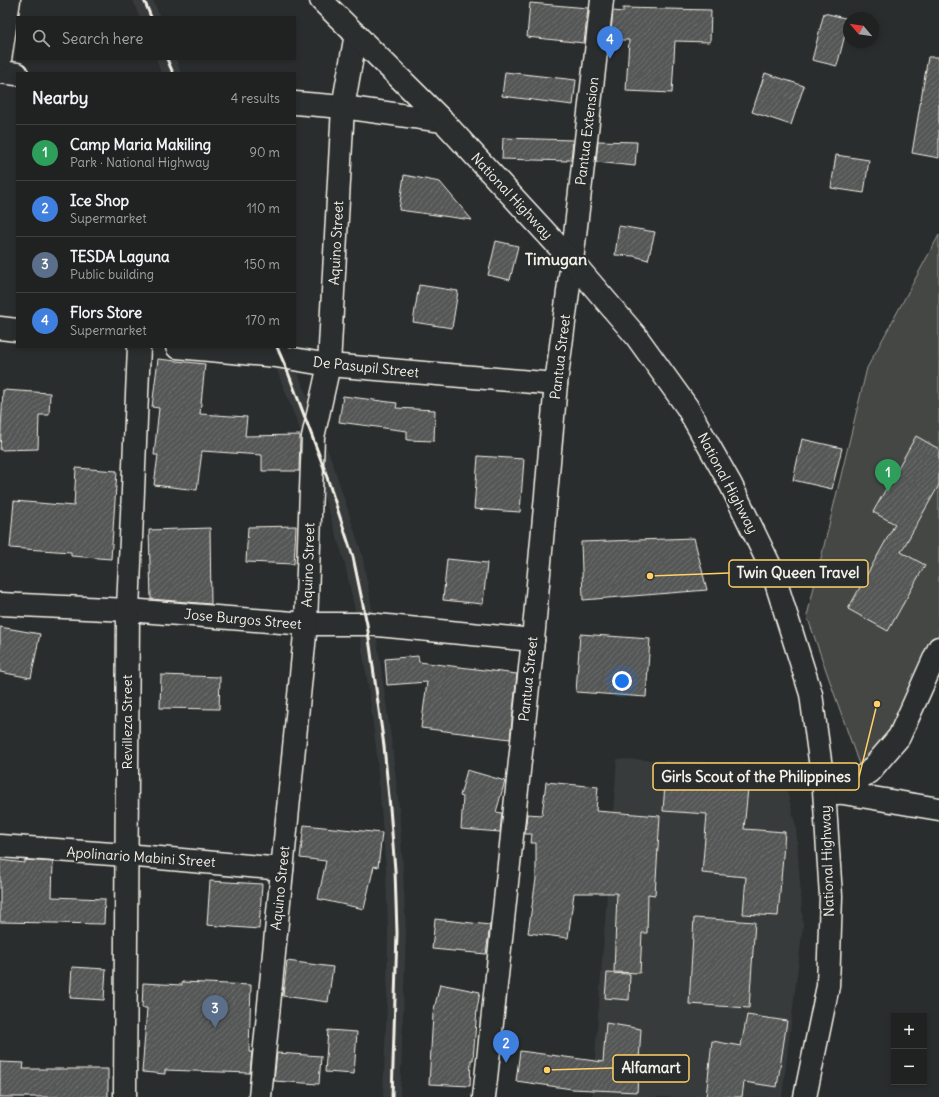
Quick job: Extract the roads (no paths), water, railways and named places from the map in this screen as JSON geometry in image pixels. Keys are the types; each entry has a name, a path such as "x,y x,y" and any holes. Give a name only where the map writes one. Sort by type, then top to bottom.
{"street":[{"path":"0,60 9,0"},
{"name":"National Highway","path":"321,0 444,121 572,261 636,336 687,407 731,485 772,570 811,694 831,791 831,896 828,986 805,1097"},
{"name":"Pantua Extension","path":"572,261 602,0"},
{"name":"Aquino Street","path":"260,1097 306,624 313,437 329,365 343,107 356,34"},
{"path":"0,72 16,74"},
{"path":"296,103 343,107 444,121"},
{"name":"Pantua Street","path":"484,1097 533,640 556,384 572,261"},
{"path":"0,328 16,330"},
{"name":"Revilleza Street","path":"125,1097 128,610 139,348"},
{"name":"De Pasupil Street","path":"188,348 276,356 329,365 556,384"},
{"name":"Jose Burgos Street","path":"0,604 128,610 306,624 367,624 533,640"},
{"path":"831,791 869,772 899,737 939,648"},
{"path":"831,791 939,809"},
{"name":"Apolinario Mabini Street","path":"0,846 126,855 282,869"}],"railway":[{"path":"144,0 151,16"},
{"path":"167,60 173,72"},
{"path":"277,348 324,468 353,557 367,624 384,746 395,870 397,933 392,1097"}],"place":[{"name":"Flors Store","path":"610,59"},
{"name":"Camp Maria Makiling","path":"888,492"},
{"name":"Twin Queen Travel","path":"650,576"},
{"name":"Girls Scout of the Philippines","path":"877,704"},
{"name":"TESDA Laguna","path":"215,1028"},
{"name":"Ice Shop","path":"506,1063"},
{"name":"Alfamart","path":"547,1070"}],"district":[{"name":"Timugan","path":"556,259"}]}
